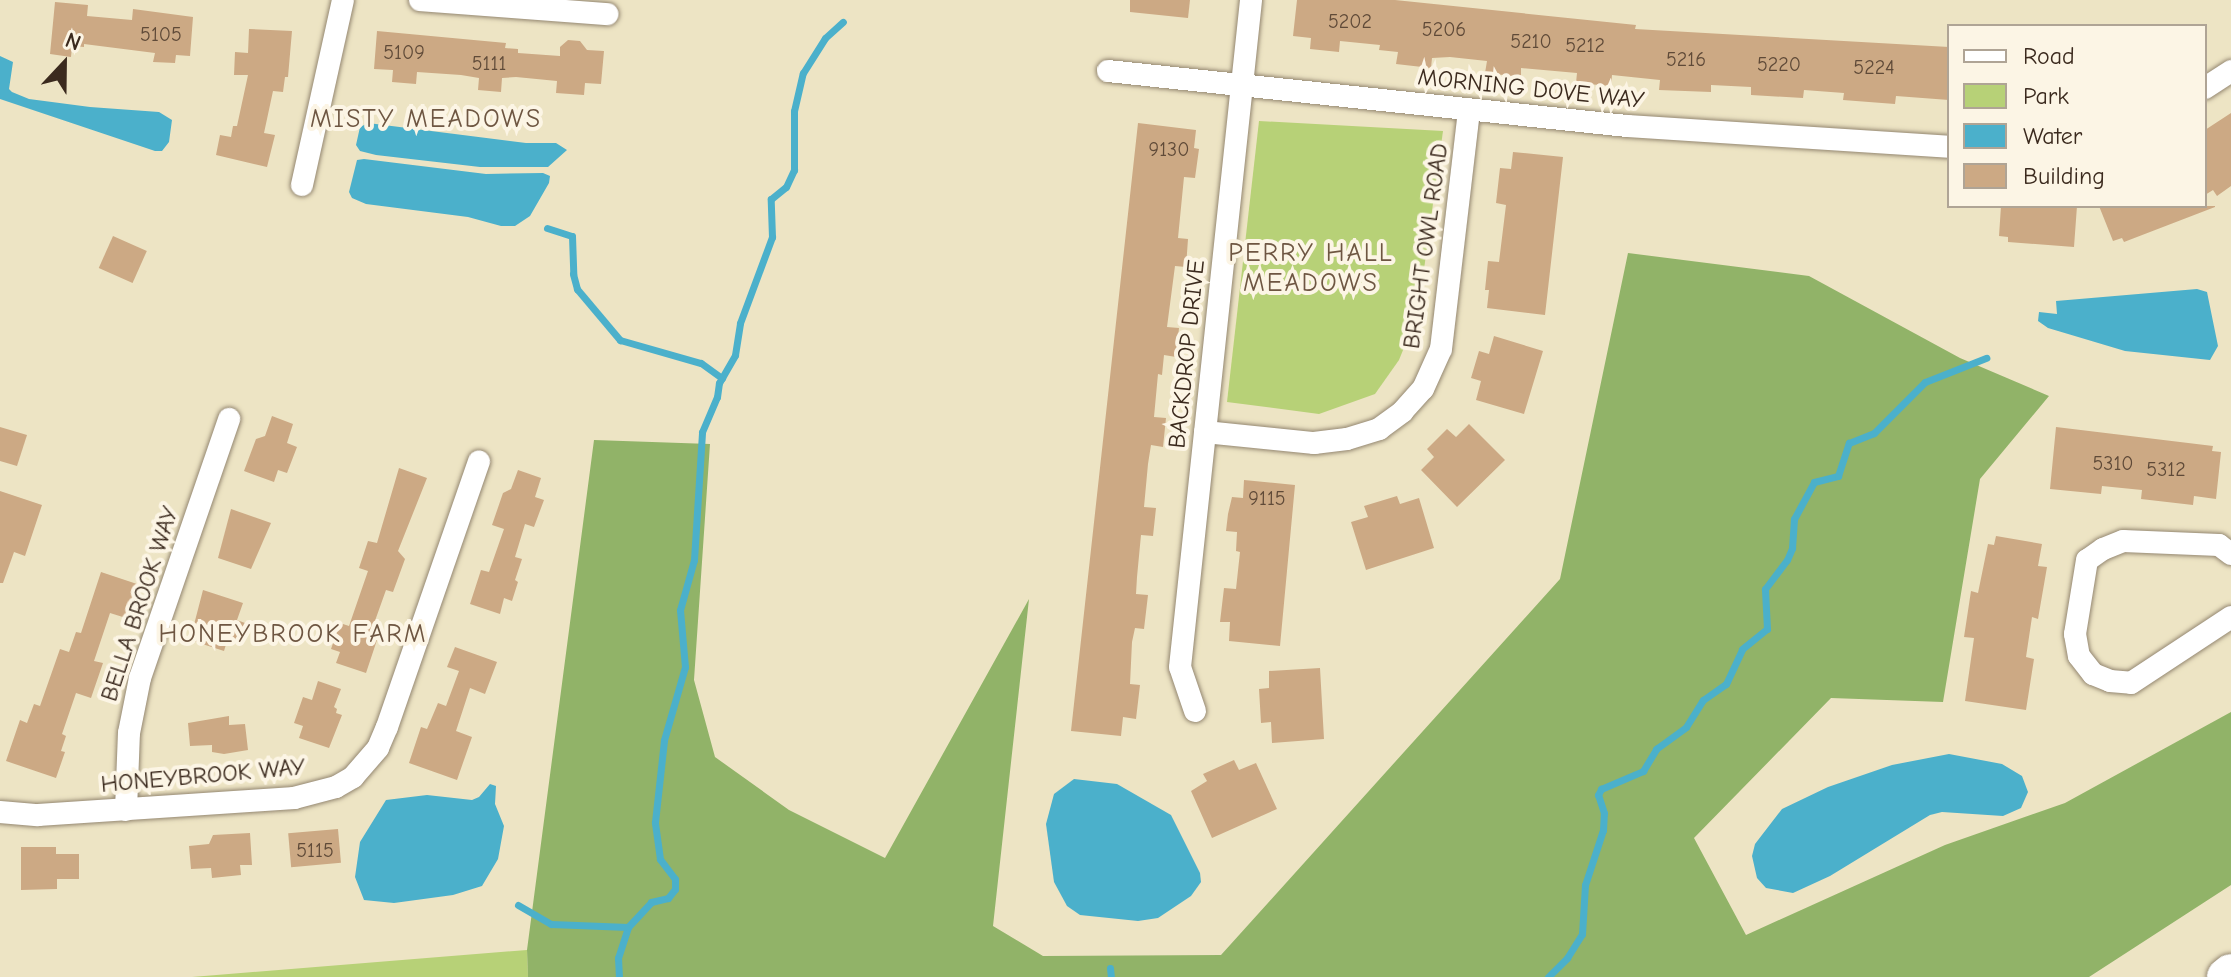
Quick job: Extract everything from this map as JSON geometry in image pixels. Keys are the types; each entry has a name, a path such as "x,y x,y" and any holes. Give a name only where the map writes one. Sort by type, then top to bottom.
{"highway":[{"path":"2226,977 2231,973"}],"street":[{"path":"302,185 343,0"},
{"path":"420,0 607,14"},
{"name":"BACKDROP DRIVE","path":"1195,711 1180,667 1251,0"},
{"name":"MORNING DOVE WAY","path":"1108,71 1627,126 1947,147"},
{"path":"2207,87 2231,71"},
{"name":"BRIGHT OWL ROAD","path":"1205,432 1314,443 1347,439 1379,429 1402,412 1423,389 1441,349 1469,110"},
{"name":"BELLA BROOK WAY","path":"126,810 129,733 140,678 229,419"},
{"name":"HONEYBROOK WAY","path":"0,812 38,815 294,798 336,787 367,763 387,727 479,462"},
{"path":"2231,554 2219,545 2123,541 2103,549 2087,560 2075,634 2079,656 2093,674 2110,681 2131,683 2231,617"}],"green space":[{"path":"1259,121 1443,131 1418,313 1399,360 1375,394 1319,414 1227,402"},
{"path":"1628,253 1809,276 1960,358 2049,396 1980,479 1943,702 1831,698 1694,838 1746,935 1945,845 2065,803 2231,712 2231,885 2089,977 528,977 527,950 594,440 710,444 694,680 715,757 789,810 885,858 1029,599 993,926 1043,956 1221,955 1560,579"},
{"path":"527,950 528,977 192,977"}],"water":[{"path":"0,56 13,62 9,89 12,92 29,99 159,112 172,120 169,142 162,151 155,151 0,99"},
{"path":"368,123 526,143 556,143 567,150 548,167 480,167 376,155 360,151 356,145 360,127"},
{"path":"357,160 486,174 543,173 550,176 530,216 515,226 501,226 468,217 366,204 352,198 349,192"},
{"path":"2197,289 2207,292 2218,346 2210,360 2125,351 2048,328 2038,321 2039,312 2057,314 2056,301"},
{"path":"1949,754 2002,764 2022,776 2028,792 2021,808 2003,816 1942,812 1930,815 1830,876 1793,893 1766,888 1757,878 1752,856 1755,844 1782,809 1828,787 1892,765"},
{"path":"1074,779 1117,784 1171,815 1200,873 1201,882 1191,896 1158,918 1138,921 1080,915 1067,906 1054,882 1046,824 1054,794"},
{"path":"490,784 496,786 495,804 504,826 498,859 482,886 453,895 394,903 364,900 355,877 360,842 386,800 427,795 472,800 479,797"}],"building":[{"path":"1130,0 1190,0 1188,18 1130,12"},
{"path":"1297,0 1395,0 1636,25 1635,29 1947,47 1947,100 1896,96 1895,104 1843,100 1844,93 1804,90 1803,98 1751,95 1751,87 1711,85 1711,92 1659,90 1660,80 1612,75 1611,86 1576,83 1577,73 1521,68 1521,77 1485,73 1487,61 1450,57 1432,58 1431,68 1396,64 1398,52 1379,50 1380,45 1340,41 1339,52 1310,49 1311,38 1293,36"},
{"path":"55,2 88,5 87,16 132,20 133,9 193,17 190,56 176,55 175,63 153,62 155,53 84,44 84,47 72,46 71,57 50,54"},
{"path":"249,29 292,31 288,77 285,77 283,92 273,91 264,133 275,135 267,167 216,155 220,135 231,137 233,126 237,126 248,75 234,75 235,52 248,53"},
{"path":"377,31 506,43 505,48 518,49 518,53 560,56 560,47 568,40 580,41 587,50 604,51 601,84 585,83 584,95 556,93 557,81 516,77 502,78 501,92 478,90 479,78 461,75 417,72 416,84 392,82 393,70 374,69"},
{"path":"2231,113 2231,186 2217,196 2213,190 2207,194 2207,129"},
{"path":"1138,123 1196,130 1194,148 1199,149 1195,178 1184,177 1178,238 1188,239 1186,267 1175,266 1167,327 1179,328 1176,357 1164,355 1162,375 1158,374 1154,417 1166,418 1163,447 1151,445 1148,464 1144,507 1156,508 1153,536 1141,535 1137,577 1136,594 1148,595 1144,629 1135,628 1132,642 1130,684 1140,685 1136,719 1123,717 1121,736 1071,731"},
{"path":"1513,152 1563,157 1545,315 1487,308 1488,261 1499,262 1506,205 1496,203 1500,168 1511,169"},
{"path":"2215,206 2124,242 2122,238 2113,241 2100,208"},
{"path":"2001,208 2077,208 2074,247 2008,242 2008,237 1999,236"},
{"path":"113,236 147,251 133,283 99,268"},
{"path":"1494,336 1543,351 1524,414 1476,400 1481,381 1471,378 1479,351 1489,354"},
{"path":"272,416 293,424 287,443 297,447 287,473 278,470 274,482 244,471 256,439 265,436"},
{"path":"1469,424 1505,460 1457,507 1421,470 1434,457 1427,449 1447,429 1456,437"},
{"path":"0,427 27,435 17,466 0,461"},
{"path":"2056,427 2213,446 2212,451 2221,452 2216,499 2194,496 2193,505 2141,499 2142,490 2102,486 2101,494 2050,489"},
{"path":"399,468 427,478 398,551 405,559 393,592 386,590 371,632 377,640 366,673 336,663 340,652 331,649 340,623 349,626 368,571 359,568 368,541 377,543"},
{"path":"518,470 541,478 535,497 544,500 534,527 525,524 515,557 522,559 515,580 518,582 512,601 504,598 500,614 470,604 481,570 489,572 504,529 492,525 503,493 511,489"},
{"path":"1244,480 1295,485 1280,646 1229,641 1230,622 1220,622 1224,588 1236,589 1240,552 1236,551 1237,532 1226,531 1232,497 1243,498"},
{"path":"0,491 42,505 25,556 14,552 3,583 0,583"},
{"path":"1397,496 1400,504 1419,498 1434,548 1366,570 1351,522 1368,517 1364,506"},
{"path":"231,509 271,523 251,569 218,558"},
{"path":"1996,536 2042,544 2038,566 2047,567 2038,619 2032,617 2026,657 2034,659 2026,710 1965,701 1974,638 1964,637 1971,591 1978,593 1988,544 1994,545"},
{"path":"101,572 137,584 126,618 110,613 94,661 103,663 91,698 76,693 62,734 66,736 61,751 65,752 56,778 6,761 20,720 27,723 34,704 40,706 60,649 69,652 76,632 81,633"},
{"path":"203,590 243,603 237,620 245,623 239,642 228,638 224,651 190,640"},
{"path":"455,647 497,662 485,694 470,688 456,731 472,737 457,780 409,763 421,727 427,729 438,703 446,706 459,671 447,667"},
{"path":"1320,668 1324,739 1272,743 1271,722 1261,723 1259,689 1269,688 1269,671"},
{"path":"318,681 341,689 334,707 336,713 342,715 329,748 299,738 303,726 294,723 303,697 312,700"},
{"path":"229,716 229,725 245,724 248,750 224,754 212,752 212,745 190,746 188,723"},
{"path":"1234,760 1239,770 1256,763 1277,809 1212,838 1191,791 1207,781 1203,774"},
{"path":"338,829 341,863 291,867 288,833"},
{"path":"250,833 252,865 240,865 241,875 212,878 211,868 191,869 189,846 209,844 213,835"},
{"path":"21,847 56,847 56,854 79,854 79,879 57,879 57,889 21,890"}],"waterway":[{"path":"619,977 618,958 628,927 651,902 668,898 675,889 675,879 660,859 655,822 664,740 685,667 680,610 694,560 702,432 717,397 719,383 735,355 740,323 772,237 771,199 786,187 794,170 794,111 803,73 825,38 843,22"},
{"path":"547,228 572,236 573,274 577,289 620,340 701,363 722,378"},
{"path":"1548,977 1567,958 1582,934 1585,885 1603,830 1604,813 1598,795 1601,789 1643,771 1656,749 1686,727 1703,700 1726,684 1742,649 1767,629 1765,589 1787,560 1792,548 1794,519 1814,482 1838,476 1849,443 1874,433 1925,382 1986,358"},
{"path":"518,905 551,924 628,927"},
{"path":"1110,968 1111,977"}],"district":[{"name":"MISTY MEADOWS","path":"426,120"},
{"name":"PERRY HALL MEADOWS","path":"1311,269"},
{"name":"HONEYBROOK FARM","path":"293,635"}]}
